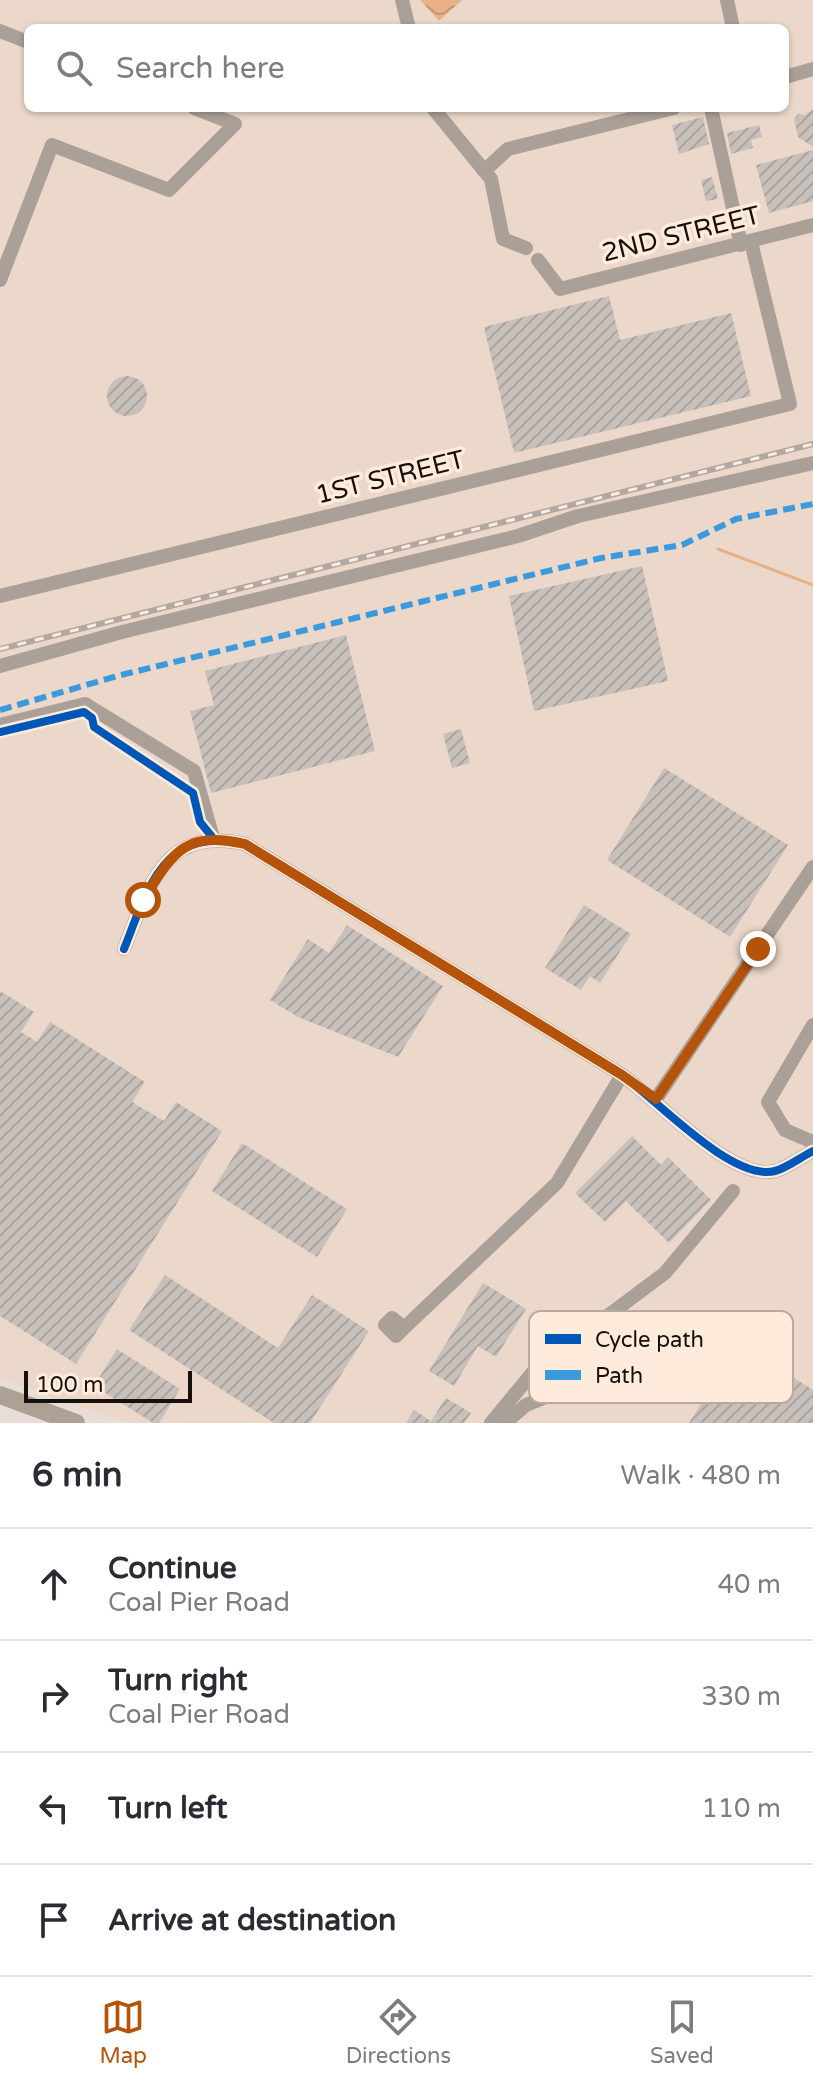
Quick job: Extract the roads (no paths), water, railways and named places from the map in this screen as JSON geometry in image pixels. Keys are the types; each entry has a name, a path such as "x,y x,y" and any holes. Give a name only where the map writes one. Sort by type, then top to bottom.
{"main road":[{"path":"0,1395 76,1423"}],"street":[{"path":"402,0 408,24"},
{"path":"727,0 732,24"},
{"path":"0,31 24,40"},
{"path":"789,76 813,69"},
{"path":"0,280 52,145 169,190 235,124 204,112"},
{"path":"436,112 491,179 503,239 526,248"},
{"path":"484,171 508,149 658,112"},
{"path":"712,112 746,244"},
{"name":"2ND STREET","path":"538,260 560,289 813,225"},
{"name":"1ST STREET","path":"0,596 790,404 746,244"},
{"path":"0,666 122,632 518,536 578,516 813,463"},
{"path":"0,725 75,704 95,709 194,771 213,838"},
{"path":"124,949 143,900 170,857 184,846 213,838 245,844 622,1075 656,1099 705,1146 748,1170 774,1172 813,1151"},
{"path":"656,1099 813,867"},
{"path":"813,1025 768,1102 785,1130 813,1142"},
{"path":"404,1328 557,1183 622,1075"},
{"path":"614,1311 665,1273 733,1191"},
{"path":"491,1423 529,1377"},
{"path":"505,1423 531,1403"}],"water":[{"path":"420,0 462,0 439,21"}],"waterway":[{"path":"718,549 813,585"}],"railway":[{"path":"0,649 813,444"}]}
